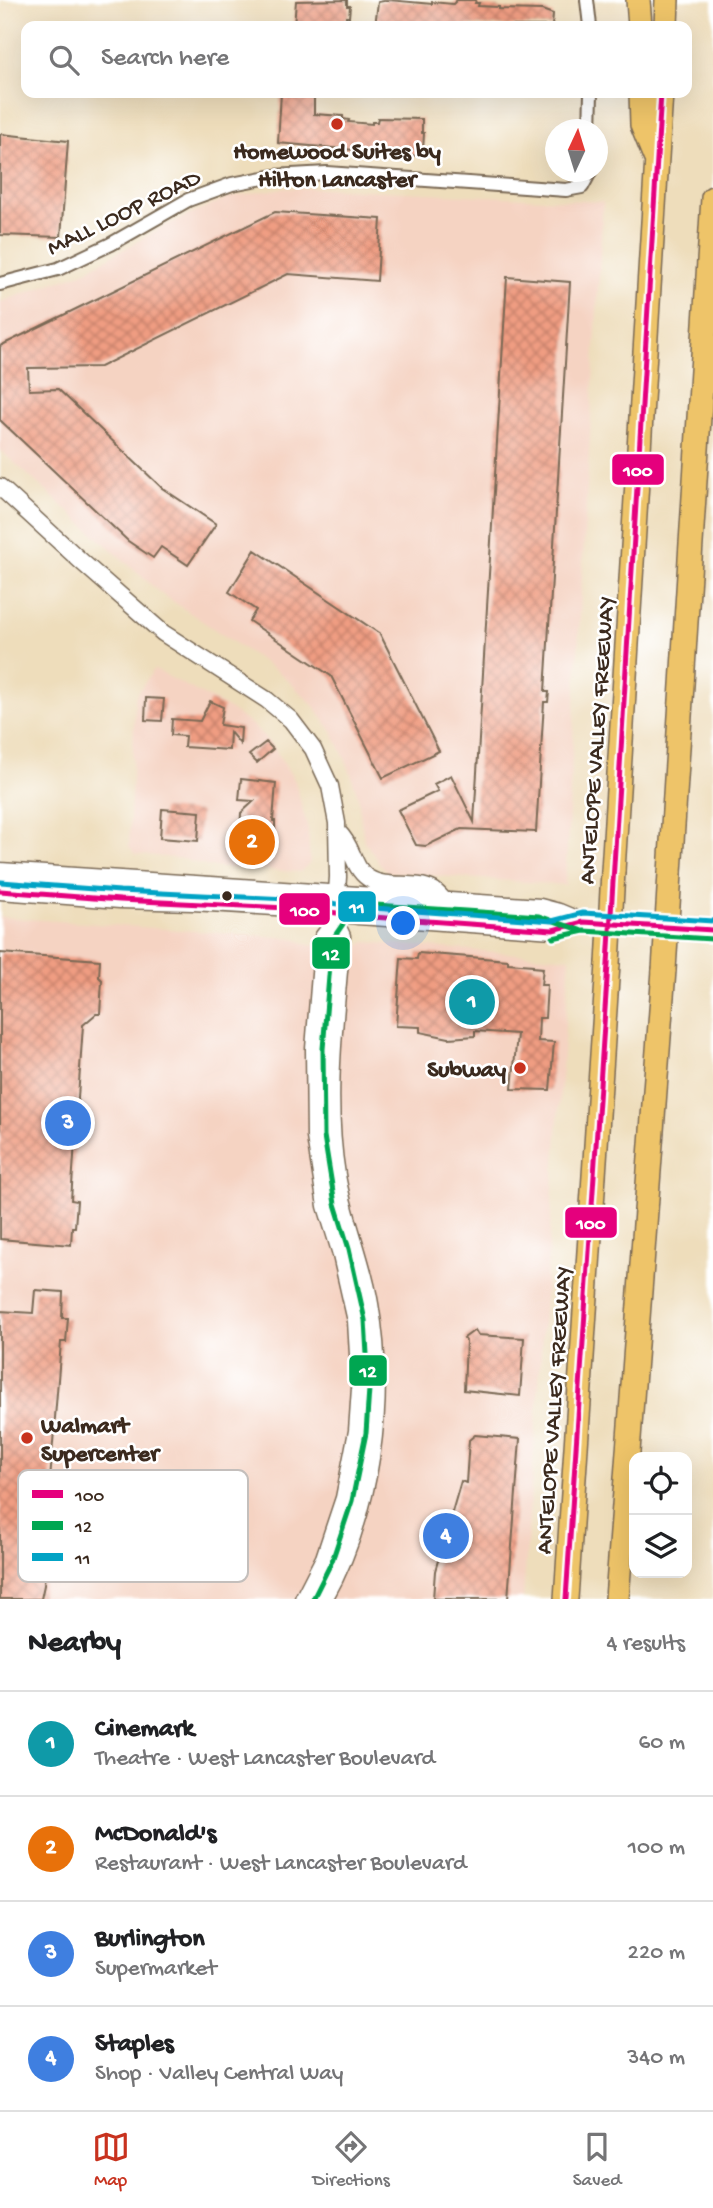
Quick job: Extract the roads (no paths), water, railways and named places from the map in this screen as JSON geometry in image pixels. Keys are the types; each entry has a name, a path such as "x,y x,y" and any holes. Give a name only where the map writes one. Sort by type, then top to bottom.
{"highway":[{"path":"638,0 640,21"},
{"path":"666,21 667,0"},
{"path":"642,98 642,125 657,161"},
{"name":"ANTELOPE VALLEY FREEWAY","path":"566,1599 661,98"},
{"path":"617,1599 664,970 713,198"}],"street":[{"path":"587,0 589,21"},
{"path":"590,119 591,98"},
{"name":"MALL LOOP ROAD","path":"0,284 58,269 111,244 188,200 232,184 263,178 327,173 566,190 582,187 585,182"},
{"path":"0,487 163,633 267,700 291,720 313,749 330,786 338,832 338,894 335,917 323,937 314,1049 315,1138 326,1206 352,1298 359,1351 360,1388 353,1460 336,1526 324,1558 303,1599"},
{"path":"338,832 349,846 358,869 368,878 380,883 434,890 444,901"},
{"path":"0,870 540,907 583,922"},
{"path":"0,891 335,917 359,916 552,930 583,922 713,930"},
{"path":"324,1599 356,1524 375,1423 377,1389 370,1303 337,1175 332,1128 334,1048 342,936 335,917"},
{"path":"352,1298 359,1308 361,1318 367,1381 377,1389"},
{"path":"360,1388 368,1404 361,1469 365,1485"},
{"path":"310,1599 340,1535 336,1526"}],"place":[{"name":"Homewood Suites by Hilton Lancaster","path":"337,124"},
{"name":"McDonald's","path":"252,842"},
{"name":"Cinemark","path":"472,1002"},
{"name":"Subway","path":"520,1068"},
{"name":"Burlington","path":"68,1123"},
{"name":"Walmart Supercenter","path":"27,1438"},
{"name":"Staples","path":"446,1536"}]}
